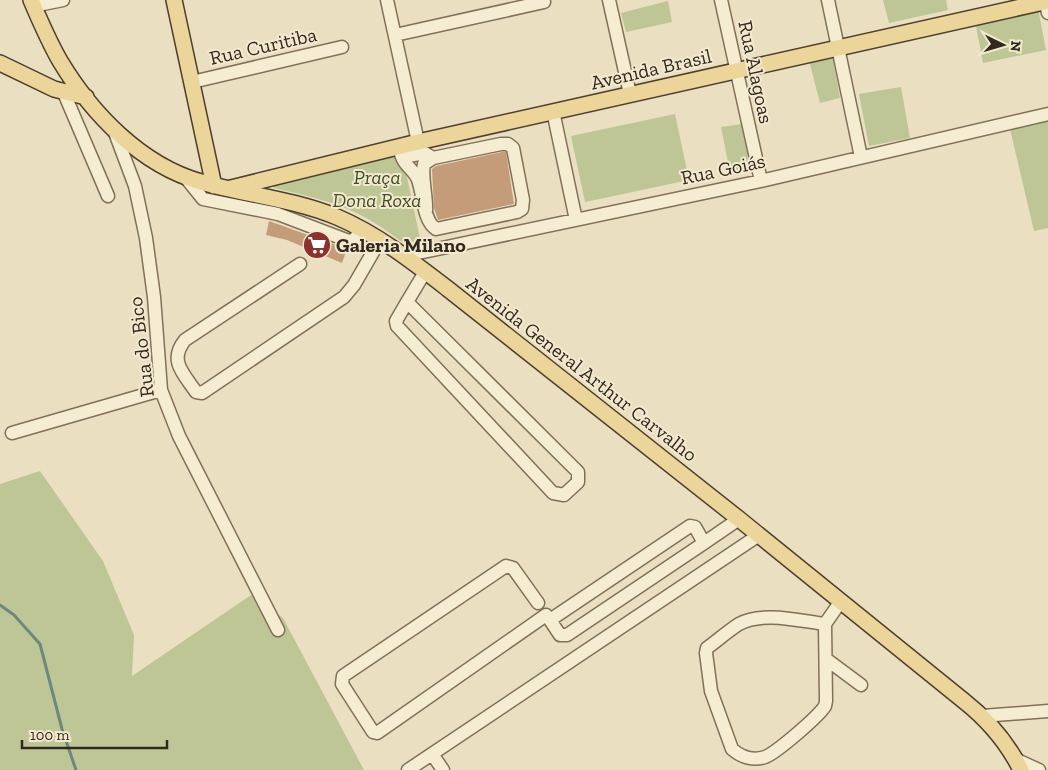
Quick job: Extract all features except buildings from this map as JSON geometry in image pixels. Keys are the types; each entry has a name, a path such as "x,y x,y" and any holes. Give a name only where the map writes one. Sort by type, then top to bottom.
{"main road":[{"path":"0,63 64,88 60,61 31,0"},
{"path":"174,0 192,82 220,187"},
{"name":"Avenida Brasil","path":"220,187 400,151 418,142 736,70 1047,4"},
{"name":"Avenida General Arthur Carvalho","path":"64,88 86,98 114,130 161,166 186,178 311,208 337,217 380,240 404,256 739,519 982,716 1001,738 1018,764"},
{"path":"258,196 264,179"}],"street":[{"path":"31,0 38,3 63,0"},
{"path":"387,0 418,142"},
{"path":"608,0 630,94"},
{"name":"Rua Alagoas","path":"721,0 761,181"},
{"path":"828,0 861,158"},
{"path":"394,35 544,2"},
{"path":"39,18 41,9 47,3"},
{"name":"Rua Curitiba","path":"192,82 342,47"},
{"path":"64,88 108,196"},
{"path":"553,112 576,220"},
{"name":"Rua Goiás","path":"404,256 761,181 1048,114"},
{"name":"Rua do Bico","path":"114,130 135,186 146,238 154,297 161,390 179,436 278,630"},
{"path":"426,211 427,200 422,169 424,164 433,158 508,144 513,148 523,206 517,212 436,229 428,220 419,182 414,172 405,163 400,151 425,153 433,158"},
{"path":"186,178 203,199 278,214 349,241 354,240 361,230"},
{"path":"300,264 185,340 179,348 177,359 179,367 196,392 202,393 344,297 354,285 380,240"},
{"path":"407,302 578,472 578,482 564,495 553,493 397,326 396,321 407,302 425,272"},
{"path":"12,433 161,390"},
{"path":"704,543 695,527 690,526 550,620 560,635 567,635 704,543 739,519"},
{"path":"408,770 759,535"},
{"path":"538,603 513,568 506,566 344,676 342,684 373,732 377,733 546,615"},
{"path":"825,624 780,618 754,620 740,624 708,648 706,653 712,691 732,749 740,755 746,758 765,757 786,743 822,711 826,701 825,624 841,602"},
{"path":"826,659 861,685"},
{"path":"982,716 1048,711"},
{"path":"432,754 443,770"},
{"path":"1018,764 1039,770"}],"green space":[{"path":"883,0 946,0 948,10 889,23"},
{"path":"668,1 672,22 626,32 621,13"},
{"path":"1037,3 1046,50 983,63 975,21"},
{"path":"832,54 840,98 820,103 809,60"},
{"path":"901,87 910,138 869,146 859,94"},
{"path":"675,114 689,180 585,202 571,136"},
{"path":"1048,119 1048,228 1034,231 1010,129"},
{"path":"742,124 750,168 730,172 721,127"},
{"name":"Praça Dona Roxa","path":"390,153 405,168 421,243 408,246 361,215 325,201 274,188 271,183"},
{"path":"40,471 103,561 134,635 132,676 251,595 283,618 364,770 0,770 0,484"}],"waterway":[{"path":"0,605 14,615 40,644 62,729 76,770"}],"place":[{"name":"Galeria Milano","path":"317,245"}]}
